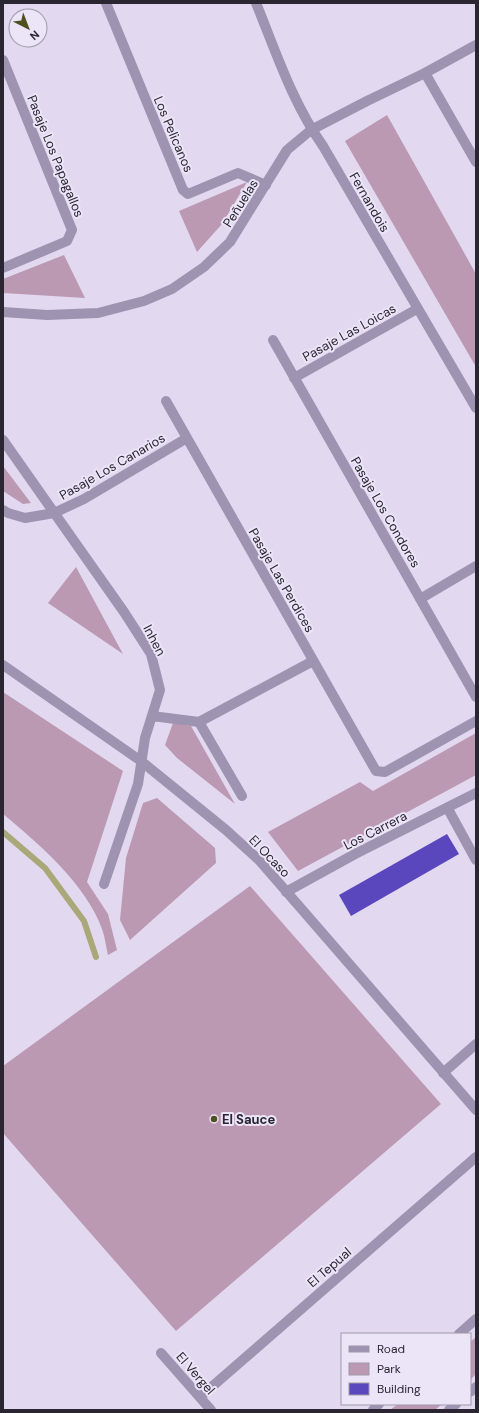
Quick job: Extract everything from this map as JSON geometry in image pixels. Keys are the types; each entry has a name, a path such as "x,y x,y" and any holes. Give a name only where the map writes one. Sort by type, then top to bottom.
{"street":[{"name":"Los Pelicanos","path":"106,3 183,190 188,194 238,173 266,185"},
{"name":"Fernandois","path":"256,3 283,74 311,130 323,146 416,309 476,408"},
{"name":"Peñuelas","path":"3,312 47,315 98,313 138,303 172,289 204,267 230,242 286,150 311,130 425,73 476,45"},
{"name":"Pasaje Los Papagallos","path":"3,60 72,230 67,241 3,268"},
{"path":"425,73 476,162"},
{"name":"Pasaje Las Loicas","path":"294,378 416,309"},
{"name":"Pasaje Los Condores","path":"274,340 294,378 476,697"},
{"name":"Pasaje Las Perdices","path":"166,402 376,771 385,772 476,721"},
{"name":"Pasaje Los Canarios","path":"3,510 25,518 54,513 84,499 187,438"},
{"name":"Inhen","path":"3,440 124,612 151,654 160,690 145,738 138,784 104,884"},
{"path":"420,599 476,566"},
{"path":"152,716 199,722 313,660"},
{"name":"El Ocaso","path":"3,665 141,761 259,860 476,1110"},
{"path":"199,722 242,796"},
{"name":"Los Carrera","path":"286,892 355,854 448,809 476,793"},
{"path":"448,809 476,860"},
{"path":"443,1073 476,1044"},
{"name":"El Tepual","path":"200,1397 476,1157"},
{"path":"460,1333 476,1319"},
{"name":"El Vergel","path":"161,1353 211,1410"}],"green space":[{"path":"387,115 476,274 476,367 345,141"},
{"path":"247,182 222,224 197,252 179,211"},
{"path":"64,255 85,298 3,293 3,279"},
{"path":"3,466 31,503 23,504 3,491"},
{"path":"76,567 123,654 48,603"},
{"path":"3,692 123,771 87,882 108,914 117,950 108,955 102,929 95,912 85,896 73,880 45,851 3,814"},
{"path":"173,723 191,726 235,804 177,758 165,745"},
{"path":"476,733 476,775 298,871 268,832 360,782 373,791"},
{"path":"157,798 215,848 216,863 130,940 120,920 126,858 143,803"},
{"name":"El Sauce","path":"250,886 441,1104 176,1331 3,1133 3,1066"},
{"path":"476,1337 476,1374 471,1379 471,1341"},
{"path":"397,1405 441,1405 435,1410 390,1410"}],"building":[{"path":"447,834 459,854 351,916 339,895"}],"waterway":[{"path":"3,832 45,868 84,921 96,957"}],"place":[{"name":"El Sauce","path":"214,1119"}]}
